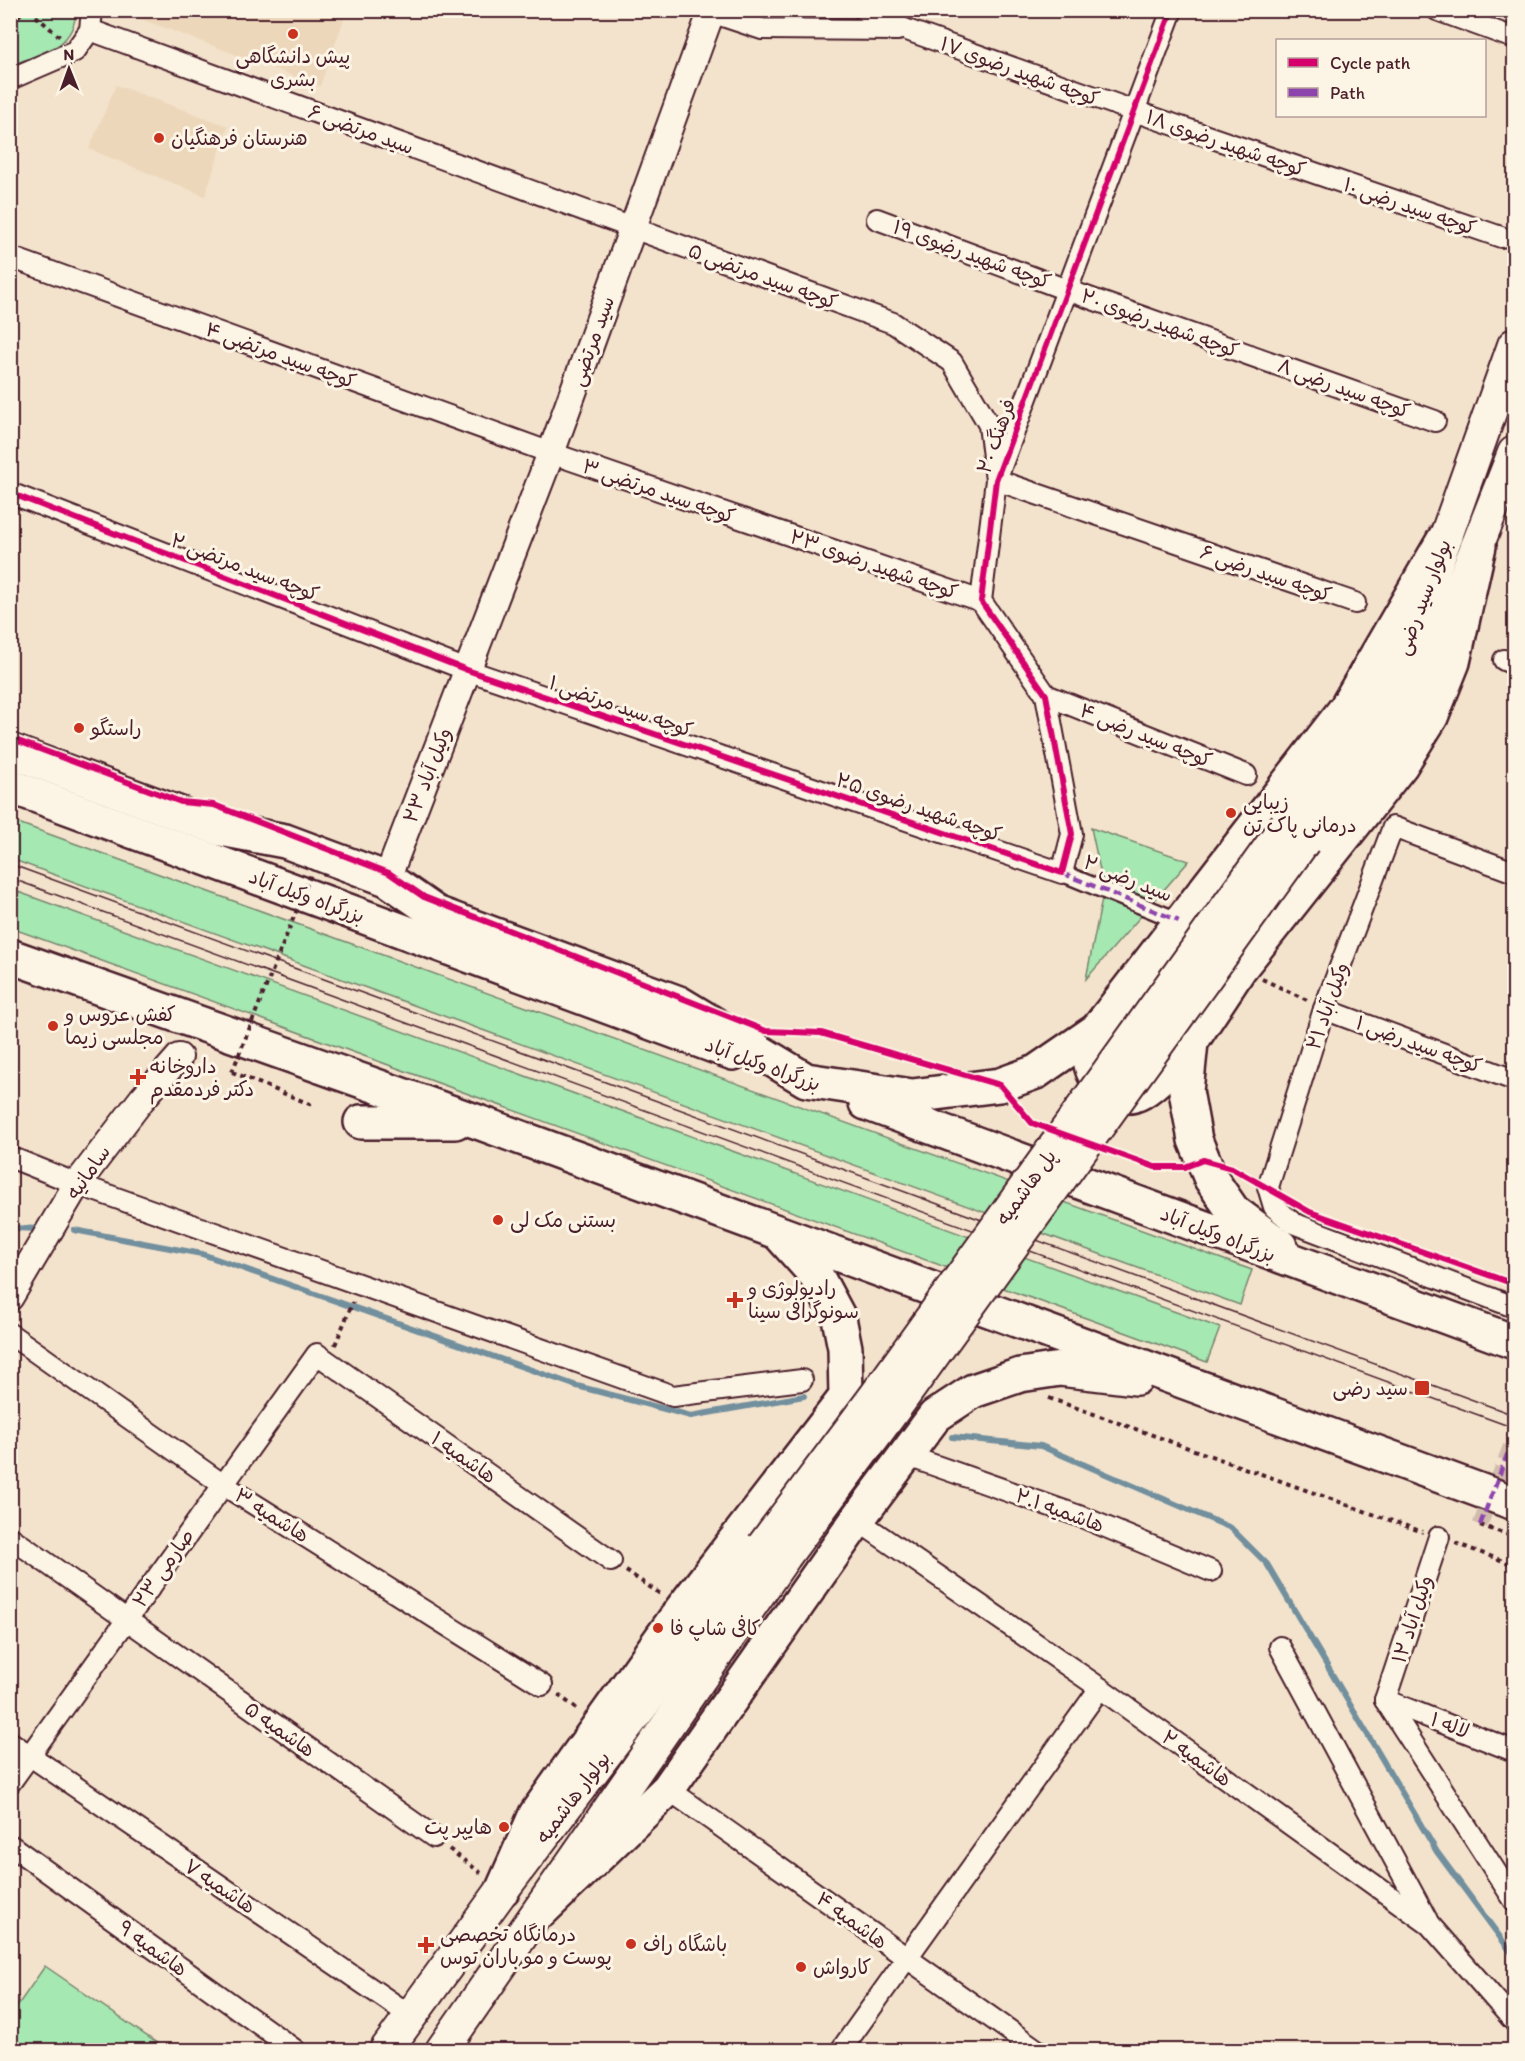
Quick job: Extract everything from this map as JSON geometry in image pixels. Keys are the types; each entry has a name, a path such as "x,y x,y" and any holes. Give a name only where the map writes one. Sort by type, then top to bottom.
{"highway":[{"path":"10,751 221,829 285,842 387,879 435,913 679,1003 806,1080 912,1096 1000,1085 1036,1072 1097,1030 1179,921 1346,708 1446,536"},
{"path":"1097,1030 1090,1056 1092,1073 1105,1089 1119,1096 1140,1093 1164,1073 1191,1042 1240,968 1401,765 1431,717 1453,662 1479,546"},
{"name":"بزرگراه وکیل آباد","path":"10,786 1313,1270 1515,1342"},
{"path":"10,956 478,1122 1515,1503"},
{"path":"1191,1042 1186,1091 1195,1140 1211,1179 1233,1211 1313,1270"},
{"path":"360,1122 478,1122"},
{"path":"778,1233 816,1275 839,1318 845,1348 846,1397"},
{"path":"541,1911 668,1789 857,1520 935,1416 973,1391 1020,1375 1060,1370 1188,1383"},
{"path":"503,1889 536,1814 599,1723 682,1609 846,1397 872,1376 889,1373 906,1377 920,1386 930,1400 935,1416"}],"main road":[{"name":"بولوار سید رضی","path":"1295,833 1360,732 1408,643 1515,345"},
{"name":"بولوار سید رضی","path":"1295,833 1381,745 1428,667 1515,453"},
{"name":"پل هاشمیه","path":"774,1551 895,1408 1295,833"},
{"name":"بولوار هاشمیه","path":"387,2050 503,1889 774,1551"},
{"name":"بولوار هاشمیه","path":"449,2048 541,1911 774,1551"}],"street":[{"path":"864,10 907,30"},
{"name":"فرهنگ ۲۰","path":"981,601 996,480 1172,10"},
{"path":"1437,10 1515,38"},
{"path":"709,11 762,29 907,30"},
{"name":"سید مرتضی","path":"467,670 551,453 709,11"},
{"path":"10,79 75,51 91,20"},
{"name":"سید مرتضی ۶","path":"91,20 633,228"},
{"name":"کوچه شهید رضوی ۱۷","path":"907,30 1134,111"},
{"name":"کوچه شهید رضوی ۱۸","path":"1134,111 1318,175"},
{"name":"کوچه سید رضی ۱۰","path":"1318,175 1501,237"},
{"name":"کوچه شهید رضوی ۱۹","path":"877,219 1067,290"},
{"name":"کوچه سید مرتضی ۵","path":"633,228 893,323 952,362 989,425 996,480"},
{"name":"کوچه سید مرتضی ۴","path":"10,256 551,453"},
{"name":"کوچه شهید رضوی ۲۰","path":"1067,290 1252,356"},
{"name":"کوچه سید رضی ۸","path":"1252,356 1435,421"},
{"name":"کوچه سید مرتضی ۳","path":"551,453 767,528"},
{"name":"کوچه سید رضی ۶","path":"996,480 1355,603"},
{"name":"کوچه سید مرتضی ۲","path":"10,494 467,670"},
{"name":"کوچه شهید رضوی ۲۳","path":"767,528 981,601"},
{"path":"981,601 1046,695 1072,834 1062,873"},
{"name":"کوچه سید مرتضی ۱","path":"467,670 765,772"},
{"name":"۲۳ وکیل آباد","path":"387,879 467,670"},
{"name":"کوچه سید رضی ۴","path":"1046,695 1245,775"},
{"name":"کوچه شهید رضوی ۲۵","path":"765,772 1062,873"},
{"name":"۲۱ وکیل آباد","path":"1515,872 1393,827 1324,1009 1268,1187 1274,1206 1293,1223 1515,1307"},
{"name":"سید رضی ۲","path":"1062,873 1179,921"},
{"name":"کوچه سید رضی ۱","path":"1324,1009 1515,1080"},
{"name":"سامانیه","path":"11,1294 77,1184 142,1099 179,1057"},
{"path":"10,1157 77,1184 673,1396 802,1380"},
{"name":"هاشمیه ۳","path":"10,1334 222,1484 542,1685"},
{"name":"صارمی ۲۳","path":"10,1783 222,1484 322,1358"},
{"name":"هاشمیه ۱","path":"322,1358 611,1561"},
{"name":"هاشمیه ۲.۱","path":"905,1455 1083,1517 1211,1571"},
{"name":"هاشمیه ۲","path":"857,1520 1100,1688 1430,1925 1515,2020"},
{"name":"هاشمیه ۵","path":"10,1537 434,1838"},
{"name":"۱۲ وکیل آباد","path":"1385,1700 1439,1537"},
{"path":"1280,1647 1430,1925"},
{"path":"841,2050 1100,1688"},
{"path":"1385,1700 1515,1900"},
{"name":"لاله ۱","path":"1385,1700 1515,1751"},
{"name":"هاشمیه ۷","path":"10,1742 411,2016"},
{"name":"هاشمیه ۴","path":"668,1789 1036,2050"},
{"name":"هاشمیه ۹","path":"10,1845 295,2050"}],"path":[{"path":"10,19 16,19 26,10 75,51"},
{"path":"312,1105 232,1072 313,869"},
{"path":"1240,968 1324,1009"},
{"path":"322,1358 361,1285"},
{"path":"1047,1397 1515,1565"},
{"path":"1480,1525 1515,1537"},
{"path":"611,1561 682,1609"},
{"path":"542,1685 599,1723"},
{"path":"434,1838 503,1889"}],"shaded area":[{"name":"پیش دانشگاهی بشری","path":"141,10 347,11 320,86 138,18"},
{"name":"هنرستان فرهنگیان","path":"116,85 228,126 205,196 89,149"}],"green space":[{"path":"11,10 76,11 74,24 62,42 44,53 11,65"},
{"path":"10,820 1252,1270 1240,1305 11,859"},
{"path":"1091,828 1189,861 1086,979 1104,889"},
{"path":"10,889 1220,1328 1207,1362 11,928"},
{"path":"45,1966 167,2050 11,2050 11,2015"}],"waterway":[{"path":"10,1228 43,1229"},
{"path":"74,1230 202,1254 577,1386 691,1416 804,1396"},
{"path":"952,1437 1041,1446 1231,1528 1267,1564 1437,1852 1514,1956"}],"tunnel":[{"path":"1480,1525 1514,1437"}],"tram line":[{"path":"10,864 1514,1415"},
{"path":"10,878 1514,1428"}],"marked path":[{"path":"1062,873 1179,921"},
{"path":"1480,1525 1514,1437"}],"cycle path":[{"path":"10,493 467,670 1062,873 1072,834 1046,695 981,601 996,480 1172,10"},
{"path":"10,738 181,802 214,805 389,873 424,897 766,1031 821,1033 1000,1085 1032,1123 1155,1167 1185,1167 1203,1160 1232,1168 1310,1212 1514,1284"}],"place":[{"name":"پیش دانشگاهی بشری","path":"293,34"},
{"name":"هنرستان فرهنگیان","path":"159,138"},
{"name":"راستگو","path":"79,728"},
{"name":"زیبایی درمانی پاک تن","path":"1231,813"},
{"name":"کفش عروس و مجلسی زیما","path":"53,1026"},
{"name":"داروخانه دكتر فردمقدم","path":"138,1077"},
{"name":"بستنی مک لی","path":"498,1220"},
{"name":"رادیولوژی و سونوگرافی سینا","path":"735,1300"},
{"name":"سید رضی","path":"1422,1388"},
{"name":"کافی شاپ فا","path":"658,1628"},
{"name":"هایپر پت","path":"504,1827"},
{"name":"باشگاه راف","path":"631,1944"},
{"name":"درمانگاه تخصصی پوست و مو باران توس","path":"426,1945"},
{"name":"کارواش","path":"801,1967"}]}
